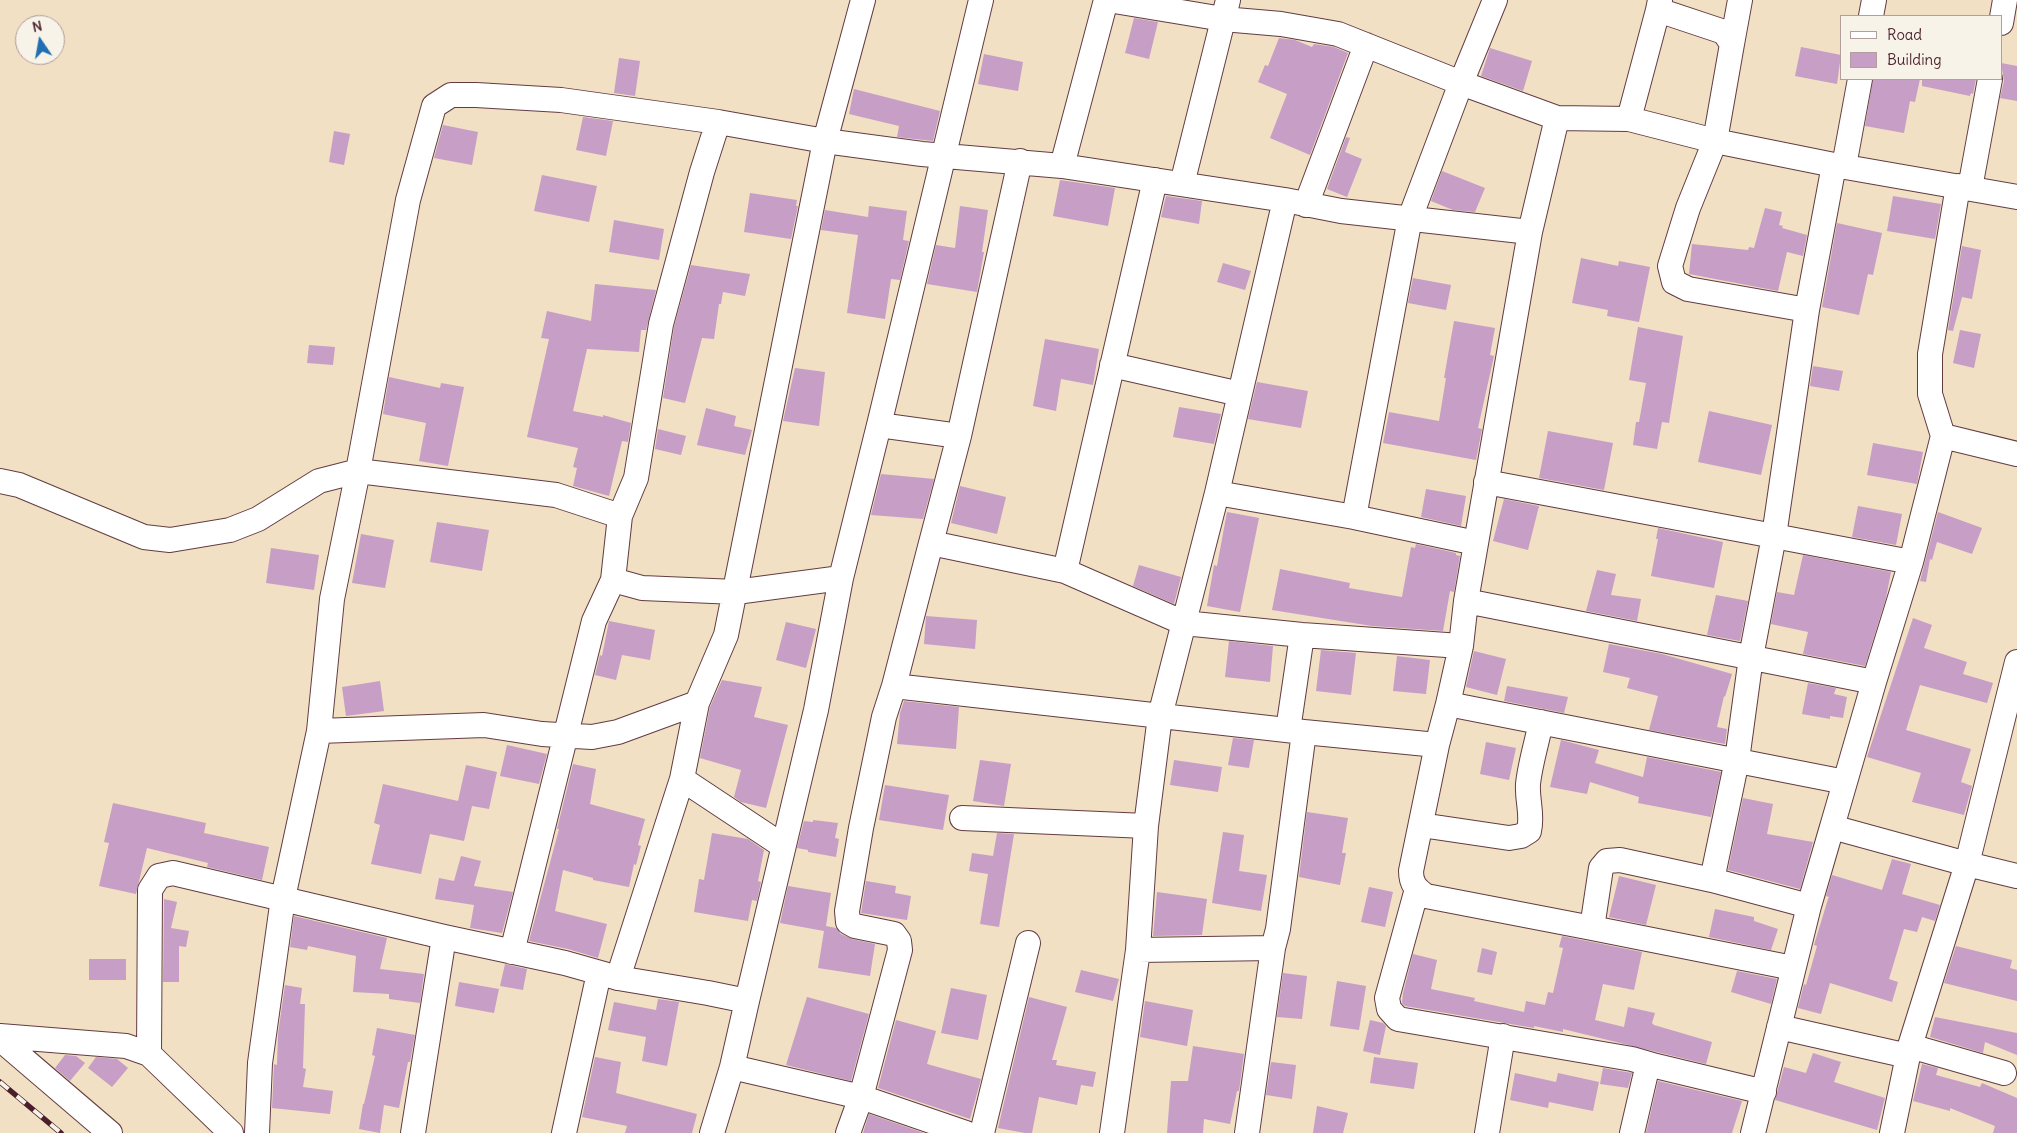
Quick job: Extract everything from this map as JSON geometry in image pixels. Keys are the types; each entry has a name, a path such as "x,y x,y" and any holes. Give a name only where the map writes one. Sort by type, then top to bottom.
{"street":[{"path":"564,1133 609,975 682,779 697,703 726,635 824,141 863,0"},
{"path":"712,1133 732,1067 816,710 841,578 981,0"},
{"path":"1062,166 1107,0 1225,10 1281,24 1338,34 1461,83 1557,118 1629,119 1715,141 1839,166 2017,197"},
{"path":"1354,518 1410,218 1461,83 1495,0"},
{"path":"1740,0 1715,141 1688,208 1670,266 1674,282 1688,289 1807,310"},
{"path":"1871,15 1874,0"},
{"path":"2002,17 2005,0"},
{"path":"1629,119 1659,5 1724,32 1732,44"},
{"path":"1182,184 1225,10"},
{"path":"1112,1133 1138,950 1146,826 1160,716 1217,493 1240,394 1296,202 1366,45"},
{"path":"1712,880 1737,760 1751,657 1774,536 1807,310 1860,80"},
{"path":"1753,1133 1821,860 1911,562 1943,436 1930,394 1930,354 1964,187 1990,80"},
{"path":"257,1133 260,1063 283,898 319,731 332,599 358,471 408,200 434,106 451,95 561,100 718,122 824,141 922,154 943,154 1062,166 1296,202 1341,211 1530,232"},
{"path":"1557,118 1530,232 1466,601 1461,646 1437,745 1411,871 1411,880 1417,889 1426,896 1793,968"},
{"path":"512,952 594,621 612,580 620,516 636,478 661,324 702,172 718,122"},
{"path":"848,1133 861,1097 900,950 899,941 894,934 854,926 848,922 847,912 861,828 884,717 894,686 959,436 1020,161"},
{"path":"1065,572 1155,180"},
{"path":"1112,365 1240,394"},
{"path":"879,425 959,436"},
{"path":"1943,436 2017,454"},
{"path":"0,481 19,484 144,537 170,540 230,530 258,519 319,481 358,471 556,495 620,516"},
{"path":"1486,482 1911,562"},
{"path":"1217,493 1476,542"},
{"path":"930,542 1065,572 1184,623 1302,635 1461,646"},
{"path":"612,580 642,588 736,592 841,578"},
{"path":"1466,601 1874,682"},
{"path":"1247,1133 1278,929 1296,731 1302,635"},
{"path":"1893,1132 1909,1051 1967,864 2017,662"},
{"path":"894,686 1437,745"},
{"path":"319,731 484,725 542,734 592,737 618,732 697,703"},
{"path":"1448,704 1844,782"},
{"path":"1421,826 1509,838 1521,836 1529,831 1532,821 1528,782 1541,722"},
{"path":"682,779 783,846"},
{"path":"962,818 1146,826"},
{"path":"1832,827 2017,876"},
{"path":"1592,928 1601,868 1607,861 1620,860 1712,880 1809,906"},
{"path":"148,1054 148,909 150,890 159,876 172,873 609,975 747,1001"},
{"path":"1417,889 1387,998 1389,1009 1398,1019 1632,1058 1648,1064 1764,1092"},
{"path":"413,1133 444,937"},
{"path":"982,1133 1028,943"},
{"path":"1138,950 1274,948"},
{"path":"1779,1027 1909,1051 2004,1073"},
{"path":"1487,1133 1503,1036"},
{"path":"0,1037 126,1046 148,1054 231,1133"},
{"path":"0,1037 110,1133"},
{"path":"1632,1133 1648,1064"},
{"path":"732,1067 861,1097 966,1133"}],"building":[{"path":"1134,18 1158,22 1149,59 1125,53"},
{"path":"1279,38 1295,40 1312,47 1314,44 1334,47 1348,53 1310,155 1270,138 1287,94 1258,82 1265,65 1268,66"},
{"path":"1801,47 1840,55 1837,84 1795,76"},
{"path":"1490,48 1532,61 1523,91 1481,76"},
{"path":"984,54 1023,62 1018,91 978,84"},
{"path":"619,58 640,61 635,96 614,93"},
{"path":"2002,63 2017,66 2017,101 2000,98 2004,81"},
{"path":"1873,80 1920,80 1915,102 1910,101 1904,133 1865,126"},
{"path":"1922,80 1976,80 1973,94 1971,93 1970,96 1922,86"},
{"path":"854,89 940,111 933,141 897,137 899,126 849,114"},
{"path":"583,117 613,121 606,156 576,150"},
{"path":"443,125 478,132 472,165 434,158"},
{"path":"334,131 350,134 344,165 329,162"},
{"path":"1346,137 1350,138 1345,152 1362,159 1347,197 1327,189"},
{"path":"1442,171 1485,188 1475,212 1453,210 1431,201"},
{"path":"542,175 597,186 589,222 534,211"},
{"path":"1060,180 1115,188 1108,226 1053,216"},
{"path":"750,193 797,200 796,206 798,206 791,239 744,232"},
{"path":"1166,196 1202,201 1199,224 1161,217"},
{"path":"1893,196 1941,204 1935,239 1887,231"},
{"path":"869,206 907,211 903,240 909,241 900,280 891,279 885,319 847,313 858,235 821,230 825,210 868,217"},
{"path":"960,206 988,210 982,252 984,252 977,292 927,284 936,245 955,248"},
{"path":"1765,208 1782,212 1779,225 1783,226 1782,228 1807,235 1803,256 1787,252 1778,291 1689,274 1692,244 1748,250 1749,247 1754,248"},
{"path":"614,220 664,229 659,260 609,252"},
{"path":"1837,223 1882,233 1873,275 1868,274 1859,315 1822,307"},
{"path":"1962,246 1981,250 1972,299 1962,297 1953,331 1948,330"},
{"path":"1581,258 1618,266 1619,261 1650,267 1639,322 1607,316 1608,310 1572,303"},
{"path":"1223,263 1251,271 1245,290 1217,282"},
{"path":"691,265 750,274 745,296 723,292 721,304 719,304 714,339 702,338 685,403 663,398 674,327"},
{"path":"1413,278 1451,285 1446,310 1408,303"},
{"path":"595,284 656,290 646,330 641,330 639,352 587,349 573,411 603,417 603,415 631,423 628,442 622,441 609,496 573,486 577,468 573,467 578,448 527,437 549,339 541,338 547,311 591,321"},
{"path":"1454,321 1495,328 1490,355 1494,356 1478,428 1482,429 1476,460 1383,443 1389,412 1439,421"},
{"path":"1638,327 1683,336 1669,423 1662,422 1657,449 1633,445 1636,422 1639,422 1646,383 1629,380"},
{"path":"1960,330 1981,334 1974,368 1953,363"},
{"path":"1045,339 1099,349 1093,385 1061,379 1056,411 1033,406"},
{"path":"309,345 335,347 333,365 307,363"},
{"path":"1813,366 1843,371 1839,391 1810,386"},
{"path":"795,368 825,372 819,426 783,421"},
{"path":"389,377 440,388 441,383 464,387 448,466 419,461 426,423 383,414"},
{"path":"1257,382 1308,391 1301,428 1248,419"},
{"path":"1179,407 1221,414 1214,444 1173,437"},
{"path":"706,408 736,416 734,426 752,430 745,455 697,445"},
{"path":"1709,411 1772,425 1761,475 1698,462"},
{"path":"658,429 686,436 681,455 655,449"},
{"path":"1548,431 1613,443 1604,490 1539,478"},
{"path":"1873,443 1923,452 1917,484 1867,475"},
{"path":"881,474 934,479 923,519 871,515"},
{"path":"960,486 1006,497 997,534 951,523"},
{"path":"1426,489 1466,496 1461,526 1421,517"},
{"path":"1504,499 1539,506 1528,550 1493,541"},
{"path":"1858,506 1902,514 1896,545 1852,537"},
{"path":"1227,512 1259,518 1240,612 1207,606 1214,565 1217,566"},
{"path":"1938,512 1982,528 1972,554 1937,542 1932,560 1930,559 1926,582 1920,581"},
{"path":"437,522 489,530 482,571 430,562"},
{"path":"1658,528 1723,542 1714,588 1651,576 1658,539 1656,539"},
{"path":"361,534 394,540 385,588 352,583"},
{"path":"1416,544 1456,553 1456,555 1460,556 1454,592 1450,591 1443,631 1372,626 1272,610 1280,569 1350,583 1349,588 1402,597 1411,547 1415,548"},
{"path":"271,548 319,555 314,590 266,583"},
{"path":"1803,555 1891,572 1886,598 1865,666 1803,654 1808,632 1771,624 1777,592 1794,595"},
{"path":"1139,565 1181,577 1174,604 1133,586"},
{"path":"1597,570 1616,574 1611,595 1641,599 1637,621 1586,611"},
{"path":"1716,595 1748,601 1740,641 1707,635"},
{"path":"926,616 977,620 975,649 924,644"},
{"path":"1913,618 1932,625 1924,648 1967,662 1963,674 1993,683 1987,703 1920,685 1906,730 1971,749 1961,782 1972,786 1964,815 1912,802 1921,773 1867,757"},
{"path":"609,621 655,630 650,660 622,655 616,680 595,675 600,655 602,656"},
{"path":"786,622 816,629 806,668 776,660"},
{"path":"1229,641 1273,646 1270,682 1225,677"},
{"path":"1609,644 1662,654 1732,674 1724,696 1717,727 1727,729 1725,744 1649,730 1658,696 1627,688 1630,678 1603,672"},
{"path":"1321,650 1356,653 1351,695 1316,691"},
{"path":"1474,651 1506,659 1497,695 1466,687"},
{"path":"1397,656 1430,660 1426,694 1393,691"},
{"path":"722,680 762,687 754,717 788,725 766,808 741,802 734,797 741,770 700,758 710,707"},
{"path":"380,681 384,711 346,716 342,687"},
{"path":"1808,683 1836,688 1834,694 1847,697 1843,718 1830,716 1830,719 1802,714"},
{"path":"1507,686 1568,697 1564,713 1504,701"},
{"path":"904,701 959,707 956,749 897,744 900,713"},
{"path":"1233,738 1254,740 1249,768 1228,765"},
{"path":"1561,740 1599,750 1595,763 1643,777 1647,757 1721,772 1711,817 1638,803 1639,797 1590,782 1587,794 1550,787"},
{"path":"1486,742 1516,748 1509,780 1480,774"},
{"path":"507,745 547,754 539,784 500,776"},
{"path":"980,760 1011,764 1004,806 973,801"},
{"path":"1174,760 1222,767 1218,792 1170,785"},
{"path":"573,764 596,769 590,804 645,819 638,845 641,846 636,865 634,864 629,887 593,880 593,878 563,870 555,911 607,924 598,958 568,949 529,941 559,829 557,829"},
{"path":"466,765 497,772 489,809 472,806 464,841 430,834 421,874 371,864 380,825 374,823 383,784 458,801"},
{"path":"885,785 949,795 943,830 879,820"},
{"path":"1743,798 1773,804 1767,834 1813,842 1800,889 1728,870"},
{"path":"113,803 206,823 204,833 269,847 262,880 207,867 208,863 147,848 136,894 99,886 109,843 104,842"},
{"path":"1307,812 1348,818 1342,853 1346,853 1340,885 1299,877"},
{"path":"813,820 838,823 835,838 839,839 836,857 797,848 804,821 813,822"},
{"path":"1223,832 1244,835 1239,871 1267,875 1261,911 1212,903"},
{"path":"712,833 748,839 764,850 758,881 761,882 757,901 752,900 748,921 694,912 699,879 704,880"},
{"path":"997,833 1014,834 999,927 980,924 988,874 969,871 972,853 993,856"},
{"path":"461,856 481,861 474,886 513,892 502,933 470,928 474,905 435,899 439,878 454,881"},
{"path":"1892,859 1911,864 1902,894 1940,905 1935,921 1922,917 1917,932 1904,929 1889,979 1898,982 1892,1002 1830,983 1821,1014 1798,1008 1817,946 1814,945 1829,897 1826,896 1832,875 1882,890"},
{"path":"1619,876 1656,885 1646,925 1609,917"},
{"path":"866,881 896,886 895,893 911,896 907,920 861,913"},
{"path":"788,886 831,893 826,926 836,928 841,934 852,939 875,944 870,976 818,968 824,931 780,923"},
{"path":"1369,887 1393,892 1385,927 1361,922"},
{"path":"1157,892 1207,899 1202,935 1153,936"},
{"path":"164,899 177,902 171,928 189,931 186,947 179,946 179,982 163,982"},
{"path":"1715,909 1754,917 1754,921 1778,929 1771,950 1709,937"},
{"path":"294,916 387,938 380,969 424,974 420,1003 389,999 389,994 353,992 356,956 308,946 307,950 290,947"},
{"path":"1562,936 1642,952 1634,990 1603,984 1595,1020 1624,1027 1628,1007 1655,1013 1652,1023 1654,1025 1712,1042 1706,1064 1563,1029 1563,1032 1534,1026 1534,1028 1405,1006 1402,1003 1413,954 1437,960 1431,989 1475,998 1474,1001 1524,1012 1526,1001 1545,1005 1548,992 1553,993 1563,948 1559,947"},
{"path":"1956,946 2012,960 2010,968 2017,970 2017,1001 1944,983"},
{"path":"1482,948 1497,952 1492,975 1477,972"},
{"path":"89,959 126,959 126,980 89,980"},
{"path":"505,964 527,969 523,990 500,986"},
{"path":"1081,970 1119,979 1113,1001 1075,992"},
{"path":"1737,971 1777,979 1771,1004 1731,992"},
{"path":"1283,973 1307,976 1302,1019 1277,1017"},
{"path":"1337,981 1366,986 1359,1030 1330,1026"},
{"path":"459,982 499,989 494,1013 455,1006"},
{"path":"285,985 302,988 300,1004 305,1004 303,1068 306,1069 303,1087 333,1091 330,1114 272,1108 274,1064 277,1065 278,1034"},
{"path":"951,988 987,995 978,1040 941,1033"},
{"path":"807,997 869,1014 851,1081 786,1065"},
{"path":"1029,997 1067,1007 1052,1060 1057,1060 1056,1065 1096,1072 1093,1087 1081,1085 1077,1105 1039,1097 1032,1133 1025,1133 998,1128"},
{"path":"658,999 679,1002 667,1066 642,1061 646,1037 608,1030 614,1002 656,1010"},
{"path":"1145,1001 1193,1010 1187,1046 1140,1037"},
{"path":"1935,1017 2017,1033 2017,1055 1985,1042 1983,1053 1930,1037"},
{"path":"896,1020 936,1031 927,1064 981,1079 970,1119 878,1088"},
{"path":"1370,1020 1383,1023 1386,1026 1380,1055 1363,1051"},
{"path":"377,1028 415,1035 399,1108 384,1105 380,1133 359,1129 375,1056 372,1055"},
{"path":"1193,1046 1244,1054 1239,1091 1237,1091 1230,1124 1204,1119 1203,1133 1167,1133 1171,1081 1188,1081"},
{"path":"1813,1053 1841,1062 1834,1082 1885,1098 1877,1130 1775,1100 1784,1067 1806,1073"},
{"path":"65,1055 76,1056 85,1063 70,1081 55,1068"},
{"path":"96,1057 117,1059 128,1068 112,1087 88,1068"},
{"path":"595,1057 621,1062 616,1093 697,1114 692,1133 625,1133 627,1126 582,1117"},
{"path":"1374,1057 1418,1063 1414,1089 1370,1083"},
{"path":"1271,1062 1296,1065 1292,1099 1266,1095"},
{"path":"1922,1064 1938,1068 1936,1075 1980,1087 1982,1083 2017,1098 2017,1133 1993,1133 1995,1126 1950,1108 1950,1111 1913,1101"},
{"path":"1603,1068 1632,1073 1628,1088 1600,1084"},
{"path":"1515,1073 1556,1082 1558,1073 1599,1082 1593,1111 1549,1102 1548,1108 1510,1100"},
{"path":"1658,1081 1742,1101 1732,1133 1646,1133"},
{"path":"1317,1106 1348,1113 1343,1133 1313,1133"},
{"path":"869,1114 924,1133 863,1133"}],"railway":[{"path":"0,1082 61,1133"}]}
